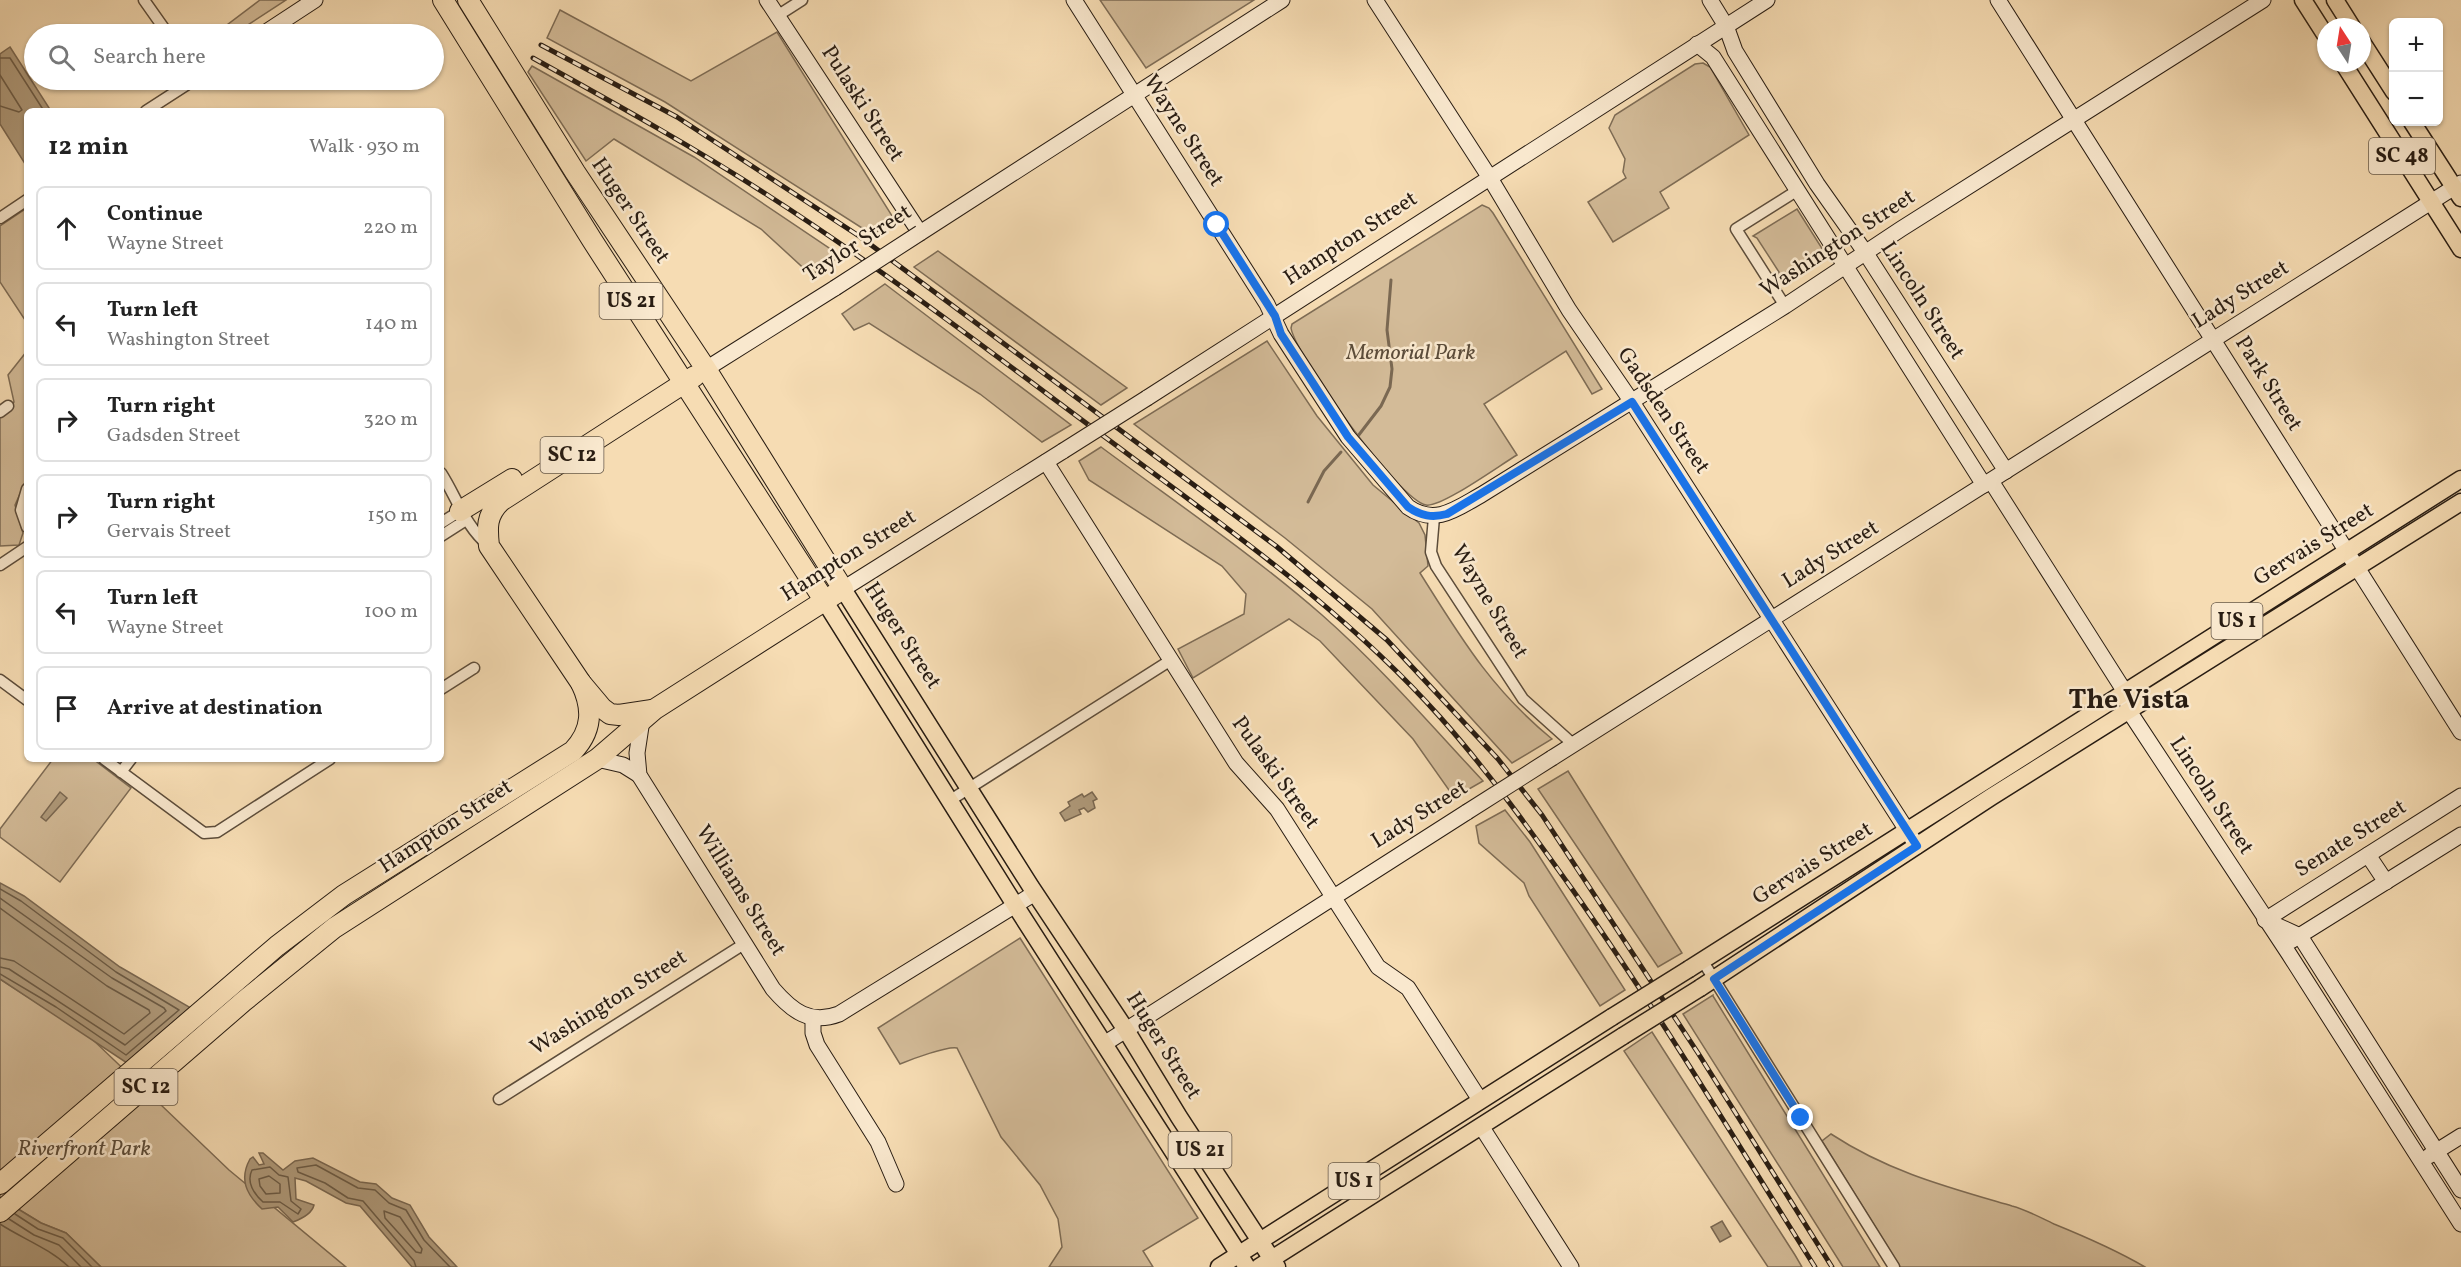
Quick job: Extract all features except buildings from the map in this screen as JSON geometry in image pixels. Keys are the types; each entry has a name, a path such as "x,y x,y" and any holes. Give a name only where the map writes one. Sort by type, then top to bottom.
{"highway":[{"name":"Huger Street","path":"442,0 592,240 824,600"},
{"name":"Huger Street","path":"468,0 575,172 706,369 843,589"},
{"name":"Taylor Street","path":"489,546 488,517 495,506 706,369"},
{"path":"463,515 513,478 552,468"},
{"name":"SC 12","path":"489,546 581,683"},
{"name":"Hampton Street","path":"0,1212 334,928 597,759 648,715 843,589"},
{"name":"Hampton Street","path":"0,1184 277,946 344,895 573,751 585,734 590,718 589,702 581,683"},
{"path":"581,683 610,714 648,715"}],"main road":[{"path":"2303,0 2317,22"},
{"path":"2335,0 2346,18"},
{"path":"2371,56 2389,84"},
{"name":"SC 48","path":"2349,72 2461,249"},
{"name":"SC 48","path":"2415,126 2459,189"},
{"name":"Gervais Street","path":"1219,1267 1243,1261 1260,1241 2461,479"},
{"name":"Gervais Street","path":"1270,1264 1917,846 2461,502"},
{"name":"Huger Street","path":"843,589 1035,893 1126,1030 1179,1118 1260,1241 1270,1264"},
{"name":"Huger Street","path":"824,600 1015,905 1243,1261"},
{"path":"1481,1126 1482,1113 1514,1089 1516,1078"}],"street":[{"path":"144,0 161,24"},
{"path":"278,24 315,0"},
{"name":"Pulaski Street","path":"767,0 920,233"},
{"path":"777,16 802,0"},
{"name":"Wayne Street","path":"1074,0 1275,316 1281,334 1348,437 1408,507 1416,513 1434,517 1431,552 1436,566 1522,699 1574,745"},
{"name":"Taylor Street","path":"706,369 1134,97 1282,0"},
{"name":"Gadsden Street","path":"1375,0 1490,178 1581,328 1632,402 1773,619 1917,846"},
{"name":"Lincoln Street","path":"1710,0 1726,26 1741,60 1818,184 1865,252 2006,471"},
{"name":"Hampton Street","path":"843,589 1147,398 1767,0"},
{"name":"Park Street","path":"1998,0 2461,732"},
{"name":"Washington Street","path":"1434,517 1447,514 1632,402 2263,0"},
{"name":"Lincoln Street","path":"1697,44 1713,57 2125,692 2129,711 2284,946 2461,1224"},
{"path":"151,108 179,90"},
{"name":"Lady Street","path":"1104,1044 2213,339 2431,202 2459,189"},
{"path":"1785,306 1736,230 1798,190"},
{"path":"0,218 24,202"},
{"name":"Pulaski Street","path":"1046,462 1236,763 1273,803 1378,967 1387,976 1408,988 1480,1100"},
{"path":"444,478 458,500 463,515 489,546"},
{"path":"24,500 21,510 24,518"},
{"path":"444,522 463,515"},
{"path":"444,533 463,515"},
{"path":"0,565 24,549"},
{"path":"950,801 1171,660"},
{"path":"444,686 474,668"},
{"path":"0,680 24,698"},
{"path":"639,775 637,753 648,715"},
{"path":"597,759 623,765 639,775"},
{"path":"111,762 204,832 217,832 325,762"},
{"path":"122,772 129,762"},
{"name":"Williams Street","path":"639,775 744,944 786,1004 799,1013 813,1018"},
{"name":"Senate Street","path":"2265,920 2461,796"},
{"path":"2284,946 2461,835"},
{"path":"2368,855 2386,882"},
{"path":"896,1184 878,1142 817,1045 813,1033 813,1018 839,1014 1035,893"},
{"path":"2265,920 2300,936 2461,1190"},
{"name":"Washington Street","path":"499,1099 744,944"},
{"path":"1696,964 1894,1267"},
{"path":"1481,1126 1571,1267"},
{"path":"2421,1161 2461,1136"}],"green space":[{"path":"260,0 286,0 249,24 228,24"},
{"path":"1100,0 1254,0 1146,68"},
{"path":"560,10 691,81 777,32 894,219 873,235 665,102 547,38"},
{"path":"1703,63 1710,67 1749,135 1660,192 1669,208 1613,242 1588,202 1626,178 1623,172 1625,159 1609,128 1615,115 1695,64"},
{"path":"532,66 694,157 841,256 811,275 761,229 614,139 586,161 528,72"},
{"name":"Memorial Park","path":"1482,205 1493,213 1602,389 1592,394 1566,351 1484,404 1517,455 1457,493 1434,504 1426,505 1413,497 1372,454 1310,366 1291,328 1292,324"},
{"path":"1797,209 1823,250 1774,281 1779,272 1757,238 1753,236"},
{"path":"24,210 24,318 0,282 0,226"},
{"path":"938,251 1127,388 1101,405 914,267"},
{"path":"885,284 1071,425 1042,442 980,394 869,323 854,330 842,314"},
{"path":"1267,341 1317,416 1373,485 1419,523 1425,535 1428,566 1420,573 1478,662 1511,701 1552,739 1512,763 1372,609 1285,538 1134,424"},
{"path":"24,355 24,485 15,505 23,533 19,545 0,546 0,417 14,402 8,375"},
{"path":"1101,447 1241,550 1322,615 1384,675 1483,781 1457,796 1451,793 1413,739 1320,641 1289,619 1193,678 1178,649 1244,614 1246,594 1222,566 1089,480 1079,461"},
{"path":"51,762 97,762 131,788 60,882 0,837 0,829"},
{"path":"1568,771 1682,953 1658,967 1538,789"},
{"path":"1505,810 1530,842 1625,990 1600,1006 1529,896 1524,883 1479,843 1476,826"},
{"path":"1020,938 1198,1218 1143,1251 1153,1267 1049,1267 1062,1247 1058,1219 1040,1185 1001,1137 957,1048 938,1051 900,1064 878,1028"},
{"name":"Riverfront Park","path":"0,979 90,1037 229,1170 346,1267 101,1267 66,1233 41,1223 0,1198"},
{"path":"1713,995 1880,1267 1843,1267 1683,1014"},
{"path":"1652,1032 1802,1267 1768,1267 1624,1051"},
{"path":"1831,1134 1875,1159 1941,1185 2023,1210 2101,1244 2145,1267 1900,1267 1822,1141"}],"water":[{"path":"10,47 24,69 24,90 38,90 49,108 24,108 24,162 0,124 0,54"},
{"path":"60,792 67,798 46,821 41,817"},
{"path":"1092,792 1097,799 1093,801 1095,808 1088,812 1084,808 1079,810 1081,814 1065,821 1060,813 1070,806 1068,802 1082,794 1084,797"},
{"path":"0,883 24,896 120,967 191,1008 127,1063 0,979"},
{"path":"259,1153 263,1153 283,1170 295,1161 313,1158 360,1182 376,1184 392,1198 410,1205 429,1237 457,1267 412,1267 360,1206 346,1203 306,1181 295,1178 296,1199 314,1205 306,1216 293,1222 278,1207 262,1209 248,1192 245,1180 250,1159 253,1157 259,1165 264,1164"},
{"path":"0,1198 41,1223 66,1233 101,1267 0,1267"},
{"path":"1722,1221 1731,1236 1720,1242 1711,1227"}],"waterway":[{"path":"1358,436 1381,406 1390,387 1392,369 1387,330 1391,280"},
{"path":"1308,502 1324,471 1341,452"}],"railway":[{"path":"541,45 677,117 859,236 1276,546 1387,640 1498,759 1542,815 1698,1053 1832,1267"},
{"path":"533,58 709,158 856,254 1244,541 1366,642 1458,737 1540,845 1635,982 1815,1267"}],"district":[{"name":"The Vista","path":"2129,700"}],"route":[{"path":"1217,225 1275,316 1281,334 1348,437 1408,507 1416,513 1434,517 1447,514 1632,402 1917,846 1714,979 1801,1118"}]}
